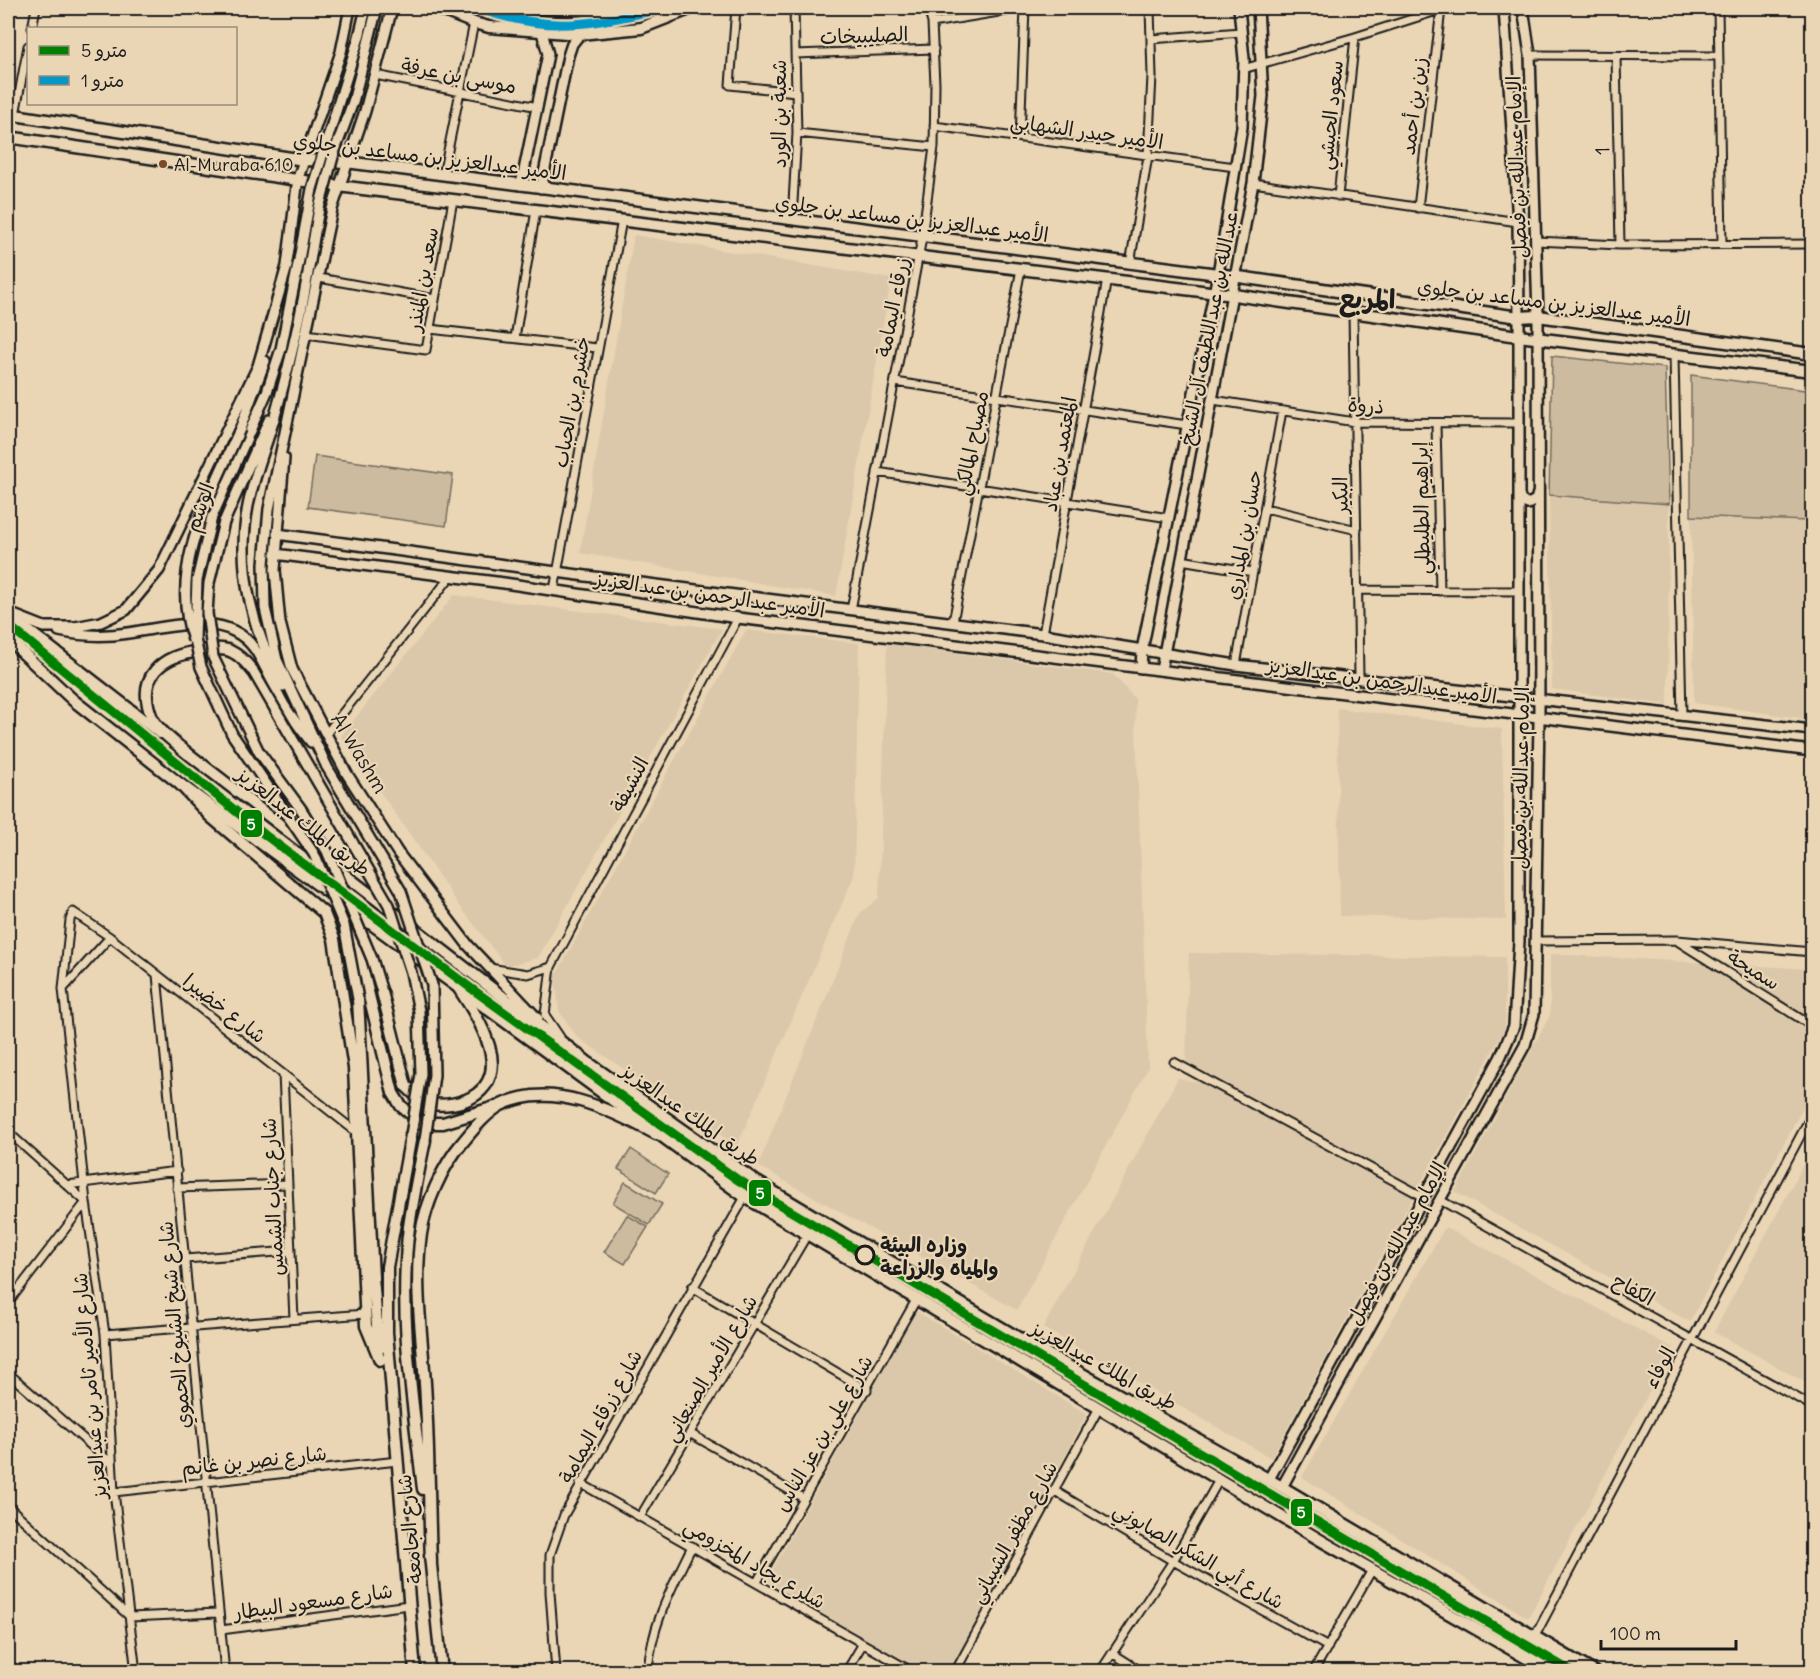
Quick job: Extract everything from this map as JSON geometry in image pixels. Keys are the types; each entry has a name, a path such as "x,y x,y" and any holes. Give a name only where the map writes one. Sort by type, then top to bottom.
{"main road":[{"path":"437,8 474,23 542,32 580,34 641,28 692,8"},
{"path":"519,8 635,8"},
{"name":"الأمير عبدالعزيز بن مساعد بن جلوي","path":"11,114 304,160 346,162 1130,264 1218,273 1519,317 1538,316 1812,354"},
{"name":"الأمير عبدالعزيز بن مساعد بن جلوي","path":"8,137 298,178 338,186 1107,279 1518,336 1812,371"},
{"name":"طريق الملك عبدالعزيز","path":"8,614 566,1045 775,1194 1025,1342 1269,1479 1593,1671"},
{"name":"طريق الملك عبدالعزيز","path":"8,639 73,700 180,784 745,1197 1372,1570 1551,1671"},
{"path":"188,754 153,720 147,700 148,682 153,671 181,653 217,649 231,651 253,670"},
{"path":"180,784 211,817 324,913 334,939 344,989 354,1068 355,1131 366,1326 393,1401"},
{"path":"344,925 361,963 393,1093 401,1106 422,1124 443,1122 540,1096 561,1097 624,1117 656,1134"},
{"path":"381,992 406,1086 424,1103 453,1105 468,1102 478,1093 487,1082 491,1068 490,1048 479,1020 456,984"},
{"path":"358,999 373,1277 380,1360"},
{"path":"431,1562 426,1401 419,1307 421,1232 447,1160 474,1129 499,1106"},
{"path":"393,1401 388,1366 387,1267 411,1135"},
{"name":"شارع الجامعة","path":"425,1140 407,1250 406,1322 442,1671"},
{"name":"شارع الجامعة","path":"393,1401 415,1671"},
{"path":"1310,1504 1300,1502 1294,1505 1291,1515 1392,1575 1425,1599"}],"street":[{"path":"32,27 36,8"},
{"name":"الوشم","path":"8,614 44,627 75,627 101,622 126,610 144,592 174,540 258,366 287,266 298,178 341,52 350,8"},
{"name":"الوشم","path":"358,999 344,925 314,855 232,734 201,667 195,639 197,580 213,517 254,425 281,349 312,189 366,8"},
{"path":"377,8 353,102 334,153 319,208 309,267 278,404 248,506 243,549 245,578 266,655 327,767 401,891 432,985 434,1075 425,1140"},
{"path":"288,418 338,186 375,75 392,8"},
{"path":"735,8 730,85 796,92"},
{"name":"شعبة بن الورد","path":"792,220 797,133 794,8"},
{"name":"زرقاء اليمامة","path":"851,610 919,256 934,147 934,49 928,8"},
{"path":"932,23 1024,8 1020,138"},
{"path":"1130,264 1148,156 1152,76 1150,8"},
{"name":"عبدالله بن عبداللطيف آل الشيخ","path":"1141,668 1142,650 1218,273 1242,127 1244,69 1239,8"},
{"name":"عبدالله بن عبداللطيف آل الشيخ","path":"1161,670 1234,295 1253,183 1263,96 1263,64 1258,8"},
{"path":"1244,69 1355,37 1443,8"},
{"name":"زين بن أحمد","path":"1418,208 1443,8"},
{"name":"الإمام عبدالله بن فيصل","path":"1269,1479 1500,1058 1514,1026 1519,941 1519,317 1518,222 1504,8"},
{"name":"الإمام عبدالله بن فيصل","path":"1282,1487 1525,1045 1534,1014 1539,719 1538,316 1530,55 1523,8"},
{"path":"1718,8 1722,244"},
{"path":"443,175 474,23"},
{"path":"521,185 549,54 542,32"},
{"path":"1151,39 1241,32"},
{"path":"541,188 565,68 572,44 580,34"},
{"name":"سعود الحبشي","path":"1338,196 1355,37"},
{"name":"الصليبيخات","path":"795,54 934,49"},
{"path":"11,114 27,50"},
{"path":"1530,55 1718,56"},
{"name":"1","path":"1616,56 1620,245"},
{"path":"546,66 550,60 558,58 564,63 565,68"},
{"name":"موسى بن عرفة","path":"375,75 538,107"},
{"name":"الأمير حيدر الشهابي","path":"934,126 1235,167"},
{"path":"797,133 934,147"},
{"path":"1253,183 1518,222"},
{"name":"سعد بن المنذر","path":"306,334 426,350 453,200"},
{"path":"514,338 536,210"},
{"name":"خشرم بن الحباب","path":"554,590 621,220"},
{"path":"1536,242 1620,245 1812,243"},
{"name":"مصباح المالكي","path":"953,622 1021,269"},
{"path":"319,278 435,299"},
{"name":"المعتمد بن عباد","path":"1043,634 1107,279"},
{"path":"201,667 185,618 187,569 206,505 240,429 262,370 278,300"},
{"name":"البكير","path":"1353,312 1359,677"},
{"path":"430,328 597,348"},
{"path":"1674,356 1682,716"},
{"path":"895,382 1187,425"},
{"name":"ذروة","path":"1213,400 1355,422 1518,423"},
{"path":"278,404 260,436 224,522 209,583 207,613 213,657 259,752 302,809 327,851 372,959 381,992"},
{"name":"حسان بن المداري","path":"1236,665 1282,411"},
{"name":"Al Washm","path":"288,418 269,509 264,564 265,608 277,660 327,767"},
{"name":"Al Washm","path":"288,418 278,534 274,554 280,623 292,669 347,774 398,853 488,968 566,1045"},
{"name":"إبراهيم الطليطلي","path":"1436,424 1440,591"},
{"path":"877,472 1169,518"},
{"path":"1519,495 1521,501 1528,504 1536,500 1538,492"},
{"path":"1265,508 1357,530"},
{"path":"1519,541 1520,533 1527,528 1536,532 1538,539"},
{"name":"الأمير عبدالرحمن بن عبدالعزيز","path":"278,534 1043,634 1236,665 1359,677 1518,698 1812,730"},
{"path":"421,573 424,553"},
{"name":"الأمير عبدالرحمن بن عبدالعزيز","path":"274,554 554,590 738,618 1812,751"},
{"path":"1181,560 1253,572"},
{"path":"326,734 451,576"},
{"path":"1358,590 1519,591"},
{"name":"النشيفة","path":"551,967 738,618"},
{"path":"44,627 79,635 105,635 174,625 215,626 236,633 253,646 285,705 327,767"},
{"path":"253,670 389,905 411,972 419,1011 421,1074 411,1135"},
{"name":"شارع خضيرا","path":"74,912 110,937 355,1131"},
{"name":"شارع الأمير ثامر بن عبدالعزيز","path":"74,912 70,920 63,989 86,1202 105,1334 111,1463 136,1671"},
{"path":"63,989 110,937"},
{"path":"1536,941 1677,940 1812,952"},
{"name":"سميحة","path":"1677,940 1812,1026"},
{"path":"488,968 528,974 551,967 545,1015 566,1045"},
{"name":"شارع شيخ الشيوخ الحموي","path":"156,975 225,1671"},
{"path":"1174,1062 1424,1197"},
{"name":"شارع جناب الشمس","path":"283,1074 294,1319"},
{"name":"الوفاء","path":"1535,1635 1812,1114"},
{"path":"8,1132 86,1202 8,1303"},
{"path":"67,1185 177,1171"},
{"path":"177,1188 287,1184"},
{"name":"شارع زرقاء اليمامة","path":"556,1671 550,1592 550,1555 564,1515 580,1483 745,1197"},
{"name":"الكفاح","path":"1440,1200 1812,1406"},
{"name":"شارع الأمير الصنعاني","path":"640,1517 807,1235"},
{"path":"185,1259 291,1251"},
{"path":"692,1287 867,1390"},
{"name":"شارع علي بن عز الناس","path":"757,1582 916,1300"},
{"path":"105,1334 365,1314"},
{"path":"8,1373 111,1463"},
{"name":"شارع مظفر الشيباني","path":"955,1671 1099,1408"},
{"path":"691,1434 803,1498"},
{"name":"شارع نصر بن غانم","path":"114,1492 398,1461"},
{"path":"1100,1671 1173,1561 1219,1480"},
{"name":"شلرع بجاد المخزومي","path":"580,1483 757,1582 862,1645 913,1671"},
{"name":"شارع أبي الشكر الصابوني","path":"1055,1491 1173,1561 1328,1647"},
{"path":"8,1506 130,1617 218,1613"},
{"path":"648,1671 650,1649 659,1613 692,1546"},
{"path":"1313,1671 1372,1570"},
{"name":"شارع مسعود البيطار","path":"221,1630 409,1605"},
{"path":"846,1671 862,1645"},
{"path":"1112,1653 1142,1671"},
{"path":"8,1664 18,1671"}],"shaded area":[{"path":"634,235 891,279 836,596 580,553"},
{"path":"1552,356 1665,368 1669,504 1549,495"},
{"path":"1691,375 1812,391 1807,521 1691,516"},
{"path":"315,456 453,475 446,526 308,507"},
{"path":"1549,495 1669,504 1668,705 1552,689"},
{"path":"1691,516 1807,521 1807,719 1694,703"},
{"path":"454,595 722,629 538,958 506,966 459,905 341,736"},
{"path":"746,630 859,643 854,876 737,1146 577,1037 559,1011 555,977"},
{"path":"887,644 1113,674 1135,699 1148,1068 1017,1310 758,1166 860,913 879,898"},
{"path":"1337,708 1502,729 1506,920 1340,916"},
{"path":"1189,953 1505,957 1505,1028 1271,1458 1043,1328 1178,1078 1219,1087 1186,1062"},
{"path":"1550,954 1812,969 1812,1090 1690,1322 1455,1192 1550,1015"},
{"path":"1812,1148 1812,1386 1714,1332"},
{"path":"631,1149 668,1174 656,1193 618,1169"},
{"path":"625,1182 662,1204 649,1225 613,1203"},
{"path":"627,1215 648,1227 625,1264 604,1252"},
{"path":"1445,1227 1673,1348 1528,1618 1302,1477"},
{"path":"916,1311 1087,1414 953,1671 919,1671 767,1580"}],"metro line":[{"name":"1","path":"477,8 503,16 549,24 613,19 663,8"},
{"name":"5","path":"8,625 265,835 472,989 738,1180 1572,1672"}],"place":[{"name":"Al-Muraba 610","path":"163,164"},
{"name":"وزاره البيئة والمياه والزراعة","path":"865,1255"}],"district":[{"name":"المربع","path":"1367,298"}]}
